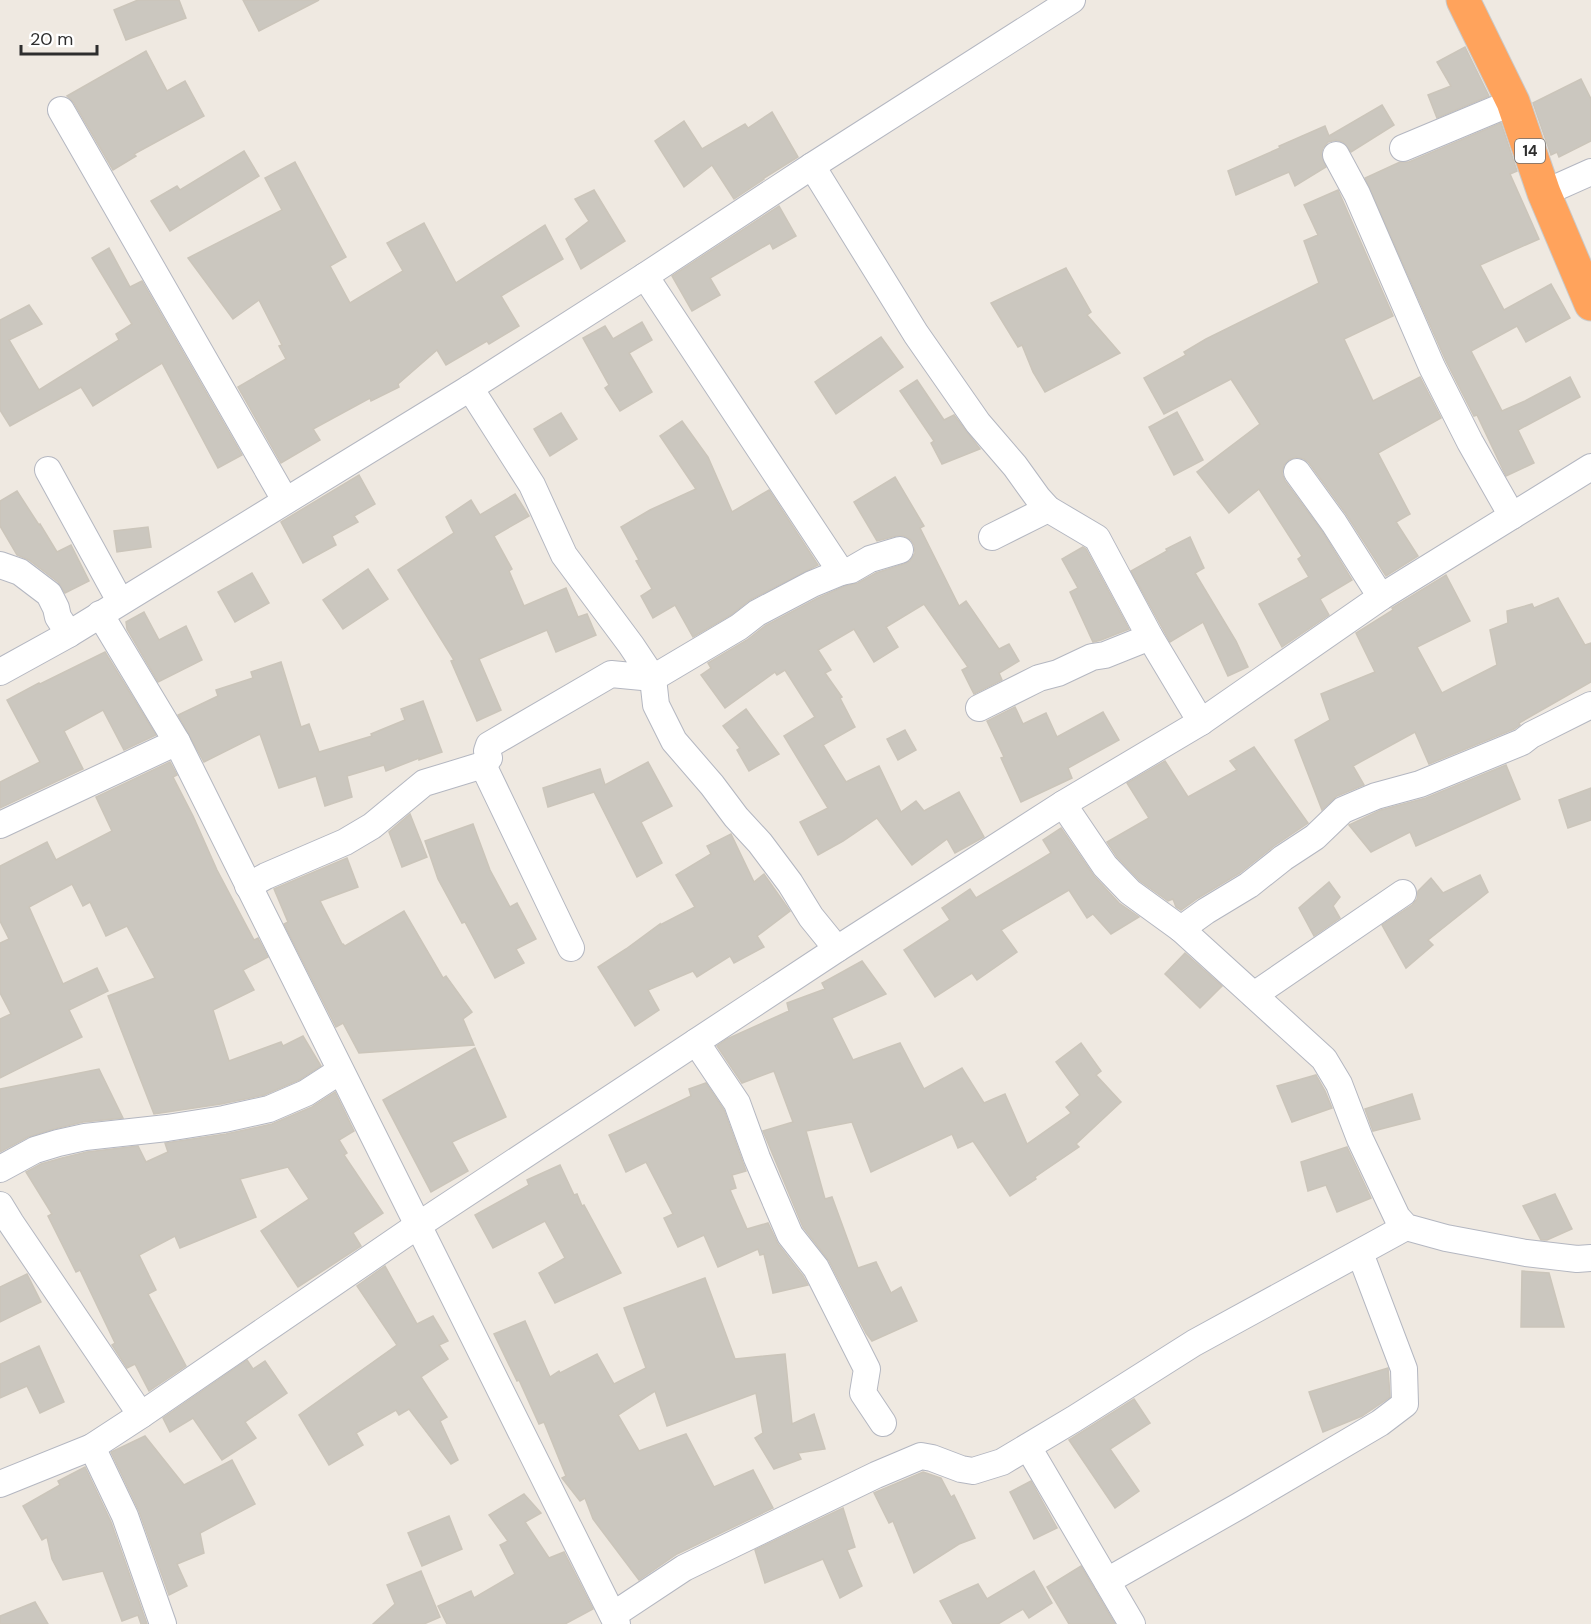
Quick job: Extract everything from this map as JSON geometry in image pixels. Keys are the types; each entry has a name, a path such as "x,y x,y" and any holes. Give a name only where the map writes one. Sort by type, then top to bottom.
{"highway":[{"name":"14","path":"1462,0 1513,102 1544,193 1591,304"}],"street":[{"path":"0,672 69,634 470,388 1072,0"},
{"path":"1403,148 1513,102"},
{"path":"62,110 285,500"},
{"path":"1336,155 1357,194 1432,367 1470,442 1512,516"},
{"path":"812,166 922,343 978,423 1048,508 1097,538 1150,637 1201,722"},
{"path":"1544,193 1591,172"},
{"path":"645,276 841,572"},
{"path":"470,388 531,485 564,555 653,678 656,705 674,741 760,843 790,883 811,917 837,949"},
{"path":"0,1484 92,1447 417,1226 837,949 1063,804 1201,722 1381,597 1591,467"},
{"path":"48,471 110,608 615,1619 684,1568 876,1475 921,1456 973,1471 1002,1461 1074,1419 1194,1343 1406,1227"},
{"path":"1297,472 1334,523 1381,597"},
{"path":"992,537 1048,508"},
{"path":"248,886 345,842 372,826 424,783 483,765 489,758 487,751 489,745 611,674 653,678 739,627 771,605 812,584 851,570 870,559 900,550"},
{"path":"0,565 20,572 49,594 58,618 69,634"},
{"path":"979,708 1039,678 1058,673 1092,657 1105,655 1150,637"},
{"path":"1180,929 1206,910 1249,885 1283,858 1315,837 1343,810 1376,796 1420,784 1522,742 1531,735 1591,705"},
{"path":"0,825 177,742"},
{"path":"483,765 572,948"},
{"path":"1063,804 1105,866 1130,892 1180,929 1324,1059 1339,1084 1360,1139 1392,1207 1406,1227 1446,1238 1526,1253 1577,1259 1591,1258"},
{"path":"1254,995 1403,893"},
{"path":"696,1042 737,1103 757,1158 790,1234 816,1268 867,1369 863,1393 883,1423"},
{"path":"0,1169 35,1150 67,1141 190,1124 269,1109 306,1093 340,1071"},
{"path":"0,1205 141,1415"},
{"path":"1107,1581 1320,1459 1380,1423 1405,1404 1404,1369 1360,1253"},
{"path":"92,1447 125,1516 163,1624"},
{"path":"1028,1447 1132,1624"}],"building":[{"path":"138,0 179,0 186,18 126,40 114,10"},
{"path":"243,0 319,0 259,31"},
{"path":"1465,47 1489,96 1437,118 1428,95 1451,86 1437,62"},
{"path":"146,51 167,91 185,81 204,116 134,154 136,156 113,170 74,103 67,96"},
{"path":"1581,79 1591,99 1591,141 1559,157 1557,152 1551,155 1533,103"},
{"path":"1382,105 1394,125 1351,152 1343,142 1336,140 1328,142 1321,154 1326,167 1295,186 1289,172 1236,195 1228,171 1325,126 1329,136"},
{"path":"772,112 798,157 734,199 712,165 684,187 655,141 684,121 702,149 745,124 748,128"},
{"path":"1501,123 1517,171 1510,174 1539,239 1480,265 1504,310 1551,284 1570,318 1526,342 1517,326 1471,351 1502,411 1570,377 1580,397 1518,430 1534,463 1506,476 1477,415 1474,416 1446,361 1365,178"},
{"path":"244,151 259,176 170,231 151,201 177,186 180,190"},
{"path":"295,162 346,257 330,266 350,303 403,271 387,243 424,223 456,283 545,225 563,259 501,296 519,326 489,344 487,341 446,365 437,350 398,384 399,387 371,401 370,398 313,429 320,440 281,463 238,387 286,359 279,346 282,345 259,300 233,319 188,258 282,210 265,178"},
{"path":"594,190 625,241 581,269 566,239 589,221 575,199"},
{"path":"1338,190 1393,316 1344,339 1373,401 1420,377 1441,418 1378,453 1410,514 1396,522 1418,556 1386,576 1346,514 1309,463 1296,457 1284,465 1282,473 1285,481 1322,531 1352,580 1320,599 1329,615 1282,647 1259,604 1309,577 1298,559 1302,556 1259,489 1229,513 1197,472 1260,424 1231,379 1164,414 1144,378 1186,355 1184,352 1206,339 1319,283 1304,241 1318,235 1304,205"},
{"path":"779,206 796,236 773,249 770,243 710,278 720,295 692,311 672,276"},
{"path":"109,248 130,287 142,281 242,455 218,468 162,363 93,406 81,387 10,426 0,410 0,320 29,305 42,324 9,340 39,390 119,340 116,334 132,324 92,258"},
{"path":"1066,268 1091,312 1087,315 1120,353 1045,392 1033,372 1022,345 1018,347 991,303"},
{"path":"642,322 652,340 629,353 652,392 620,411 605,388 609,385 583,338 605,326 613,339"},
{"path":"881,337 903,367 836,414 815,382"},
{"path":"917,380 944,420 954,415 980,449 942,464 931,443 934,441 900,391"},
{"path":"1177,412 1203,460 1174,475 1149,427"},
{"path":"561,413 577,439 550,456 534,429"},
{"path":"682,421 708,457 732,512 769,490 818,565 750,600 731,615 693,637 675,605 653,618 641,596 652,589 621,527 650,510 696,489 660,436"},
{"path":"359,475 375,504 354,516 358,522 332,536 336,545 303,563 281,522"},
{"path":"895,477 924,526 920,528 959,606 966,601 999,649 1009,644 1019,661 999,673 1002,680 974,694 962,670 968,667 924,604 886,627 898,647 874,662 854,629 818,650 831,670 825,673 842,697 840,698 855,727 823,745 846,782 879,766 901,812 916,801 924,811 959,792 984,837 955,853 947,839 912,865 877,818 818,855 800,822 828,808 784,736 815,717 785,670 777,675 775,672 725,708 701,675 711,668 708,663 747,640 765,626 818,598 910,561 915,553 911,540 904,536 896,536 877,541 854,502"},
{"path":"17,491 57,552 71,545 89,581 65,593 58,582 29,560 17,555 0,526 0,501"},
{"path":"515,494 529,516 494,536 512,569 509,571 524,606 566,588 578,617 587,614 596,635 556,652 547,630 479,659 501,710 477,721 451,661 454,660 398,570 454,533 446,517 471,500 480,515"},
{"path":"148,527 151,547 117,552 114,531"},
{"path":"1190,537 1204,568 1195,573 1236,641 1248,667 1228,676 1203,622 1170,642 1131,571"},
{"path":"1083,547 1129,629 1093,642 1070,592 1078,588 1062,559"},
{"path":"368,569 388,599 343,629 323,600"},
{"path":"252,573 269,603 235,622 218,592"},
{"path":"1446,575 1470,621 1417,647 1442,693 1497,665 1490,630 1508,623 1507,611 1532,604 1534,608 1558,598 1585,645 1591,643 1591,682 1519,723 1520,725 1514,729 1429,764 1415,732 1353,766 1364,785 1337,796 1322,810 1295,740 1330,720 1321,694 1375,672 1356,633"},
{"path":"144,612 159,640 186,626 202,660 158,682 127,629 126,622"},
{"path":"105,652 156,735 124,750 103,710 64,731 83,769 0,808 0,782 40,762 7,700"},
{"path":"281,662 301,727 309,724 319,752 372,736 371,734 405,720 401,709 423,701 442,752 386,771 384,765 347,776 352,797 325,806 316,776 279,788 260,734 204,762 178,715 218,696 216,690 253,678 251,672"},
{"path":"1015,707 1023,724 1046,713 1057,737 1103,712 1119,740 1068,768 1072,778 1021,802 987,721"},
{"path":"746,709 779,754 749,771 737,750 740,748 723,726"},
{"path":"905,730 916,750 898,760 887,739"},
{"path":"1254,747 1308,823 1240,873 1181,910 1176,907 1173,899 1168,901 1140,881 1117,857 1107,842 1149,818 1127,783 1165,761 1188,797 1237,770 1230,761"},
{"path":"170,762 177,775 173,777 217,870 254,940 258,938 268,957 243,970 254,990 213,1010 229,1061 281,1042 283,1046 303,1036 321,1066 299,1080 264,1095 154,1114 108,996 155,978 127,926 106,936 90,902 83,906 72,884 29,907 63,984 97,968 108,991 69,1010 82,1037 0,1078 0,1019 11,1014 0,993 0,943 9,939 0,921 0,866 47,842 56,860 112,831 96,797"},
{"path":"648,762 672,806 641,822 662,863 637,877 594,792 548,807 543,788 600,769 605,785"},
{"path":"1506,765 1520,799 1416,846 1410,832 1371,852 1349,825 1381,810 1426,798"},
{"path":"1591,788 1591,820 1568,828 1559,800"},
{"path":"410,814 427,857 402,867 389,832"},
{"path":"473,824 490,870 510,907 517,903 536,939 516,949 524,963 495,978 465,922 462,923 438,879 425,841"},
{"path":"1061,828 1094,876 1119,903 1139,917 1111,934 1093,914 1087,918 1069,890 1001,930 1017,952 977,980 972,973 935,997 904,950 950,920 942,908 970,889 976,898 1051,853 1043,840"},
{"path":"731,834 754,882 764,874 790,911 757,936 764,947 734,963 730,956 697,977 693,971 648,990 659,1010 635,1026 598,967 660,924 695,907 676,875 711,854 707,846"},
{"path":"347,858 358,887 320,901 342,944 345,946 404,911 443,978 446,976 472,1012 463,1019 474,1045 359,1053 343,1023 336,1027 284,924 288,922 274,889"},
{"path":"1480,875 1488,892 1428,940 1433,945 1406,968 1382,925 1412,905 1417,899 1418,891 1431,878 1443,893"},
{"path":"1329,882 1340,897 1333,906 1340,918 1314,936 1299,908"},
{"path":"1185,953 1222,986 1200,1008 1165,974"},
{"path":"862,961 886,994 832,1018 853,1060 900,1043 924,1089 962,1068 984,1103 1005,1094 1027,1144 1071,1113 1066,1107 1080,1095 1056,1062 1081,1043 1101,1071 1096,1075 1121,1102 1076,1144 1079,1147 1010,1196 973,1141 958,1148 952,1134 871,1172 852,1122 806,1131 825,1199 832,1197 858,1268 876,1262 891,1293 901,1287 917,1321 872,1341 829,1261 803,1227 763,1131 793,1122 774,1071 742,1083 717,1046 727,1039 789,1011 787,1003 825,989 822,983"},
{"path":"475,1048 506,1117 452,1142 468,1171 431,1192 383,1100"},
{"path":"99,1069 123,1118 83,1122 54,1129 28,1137 0,1152 0,1089"},
{"path":"1316,1075 1332,1108 1292,1122 1277,1086"},
{"path":"706,1083 724,1110 746,1171 732,1175 736,1188 730,1190 747,1229 768,1223 778,1244 808,1285 773,1293 764,1254 760,1255 758,1249 718,1267 704,1235 678,1247 664,1218 673,1214 646,1162 626,1172 609,1135 691,1096 689,1089"},
{"path":"335,1092 354,1131 339,1140 347,1153 344,1155 383,1213 353,1233 361,1246 298,1287 261,1231 309,1199 288,1167 240,1179 256,1217 180,1248 175,1236 139,1255 156,1290 148,1294 186,1366 149,1391 135,1364 127,1368 112,1345 115,1343 80,1270 76,1272 48,1216 52,1214 26,1172 41,1164 87,1152 138,1146 146,1162 168,1152 165,1143 226,1134 272,1124 312,1107"},
{"path":"1412,1094 1420,1119 1373,1131 1365,1109"},
{"path":"1347,1147 1371,1198 1337,1212 1326,1185 1308,1191 1301,1162"},
{"path":"560,1165 574,1195 577,1194 582,1206 584,1205 621,1273 555,1303 539,1273 565,1258 545,1221 493,1248 475,1215 529,1185 527,1180"},
{"path":"1555,1194 1572,1229 1547,1240 1541,1240 1523,1206"},
{"path":"385,1266 417,1324 433,1316 448,1341 439,1345 448,1359 421,1377 447,1417 440,1421 458,1460 451,1464 409,1409 399,1415 396,1410 356,1433 363,1445 329,1465 299,1415 397,1345 357,1286"},
{"path":"1522,1271 1549,1273 1564,1327 1521,1327"},
{"path":"27,1274 41,1302 0,1322 0,1287"},
{"path":"705,1278 735,1359 785,1354 792,1424 814,1414 825,1449 798,1453 801,1459 774,1469 755,1438 763,1433 756,1393 667,1426 655,1391 618,1415 639,1451 686,1434 714,1487 753,1470 773,1508 677,1554 639,1580 593,1519 585,1498 580,1501 562,1478 566,1476 544,1422 539,1424 494,1334 525,1321 550,1377 597,1354 614,1384 646,1368 624,1308"},
{"path":"39,1346 64,1402 40,1413 27,1386 0,1398 0,1364"},
{"path":"247,1360 253,1369 265,1361 287,1393 245,1422 256,1438 222,1460 193,1418 170,1432 163,1418"},
{"path":"1388,1368 1390,1397 1362,1416 1323,1432 1309,1392"},
{"path":"1134,1399 1150,1423 1110,1449 1139,1491 1115,1508 1069,1440"},
{"path":"145,1436 184,1485 232,1460 255,1504 200,1533 204,1553 177,1564 187,1586 169,1595 139,1511 111,1452"},
{"path":"85,1467 111,1522 147,1624 141,1624 138,1615 122,1621 103,1571 63,1580 52,1559 47,1537 42,1540 23,1506 60,1485 58,1481"},
{"path":"923,1472 941,1478 951,1497 954,1495 975,1538 959,1544 914,1573 893,1521 889,1523 874,1493"},
{"path":"1031,1481 1057,1528 1034,1539 1010,1492"},
{"path":"524,1494 541,1513 525,1522 549,1558 564,1552 593,1609 565,1624 447,1624 438,1606 471,1591 474,1598 515,1574 500,1545 508,1541 489,1515"},
{"path":"843,1508 855,1547 847,1550 862,1586 840,1598 823,1559 765,1583 755,1550"},
{"path":"449,1516 462,1549 422,1566 408,1533"},
{"path":"1081,1566 1115,1624 1069,1624 1047,1587"},
{"path":"421,1571 440,1617 424,1624 373,1624 395,1604 387,1585"},
{"path":"1034,1571 1052,1603 1029,1618 1023,1609 998,1624 953,1624 940,1601 978,1584 987,1599"},
{"path":"35,1602 48,1624 0,1624 0,1616"}]}
